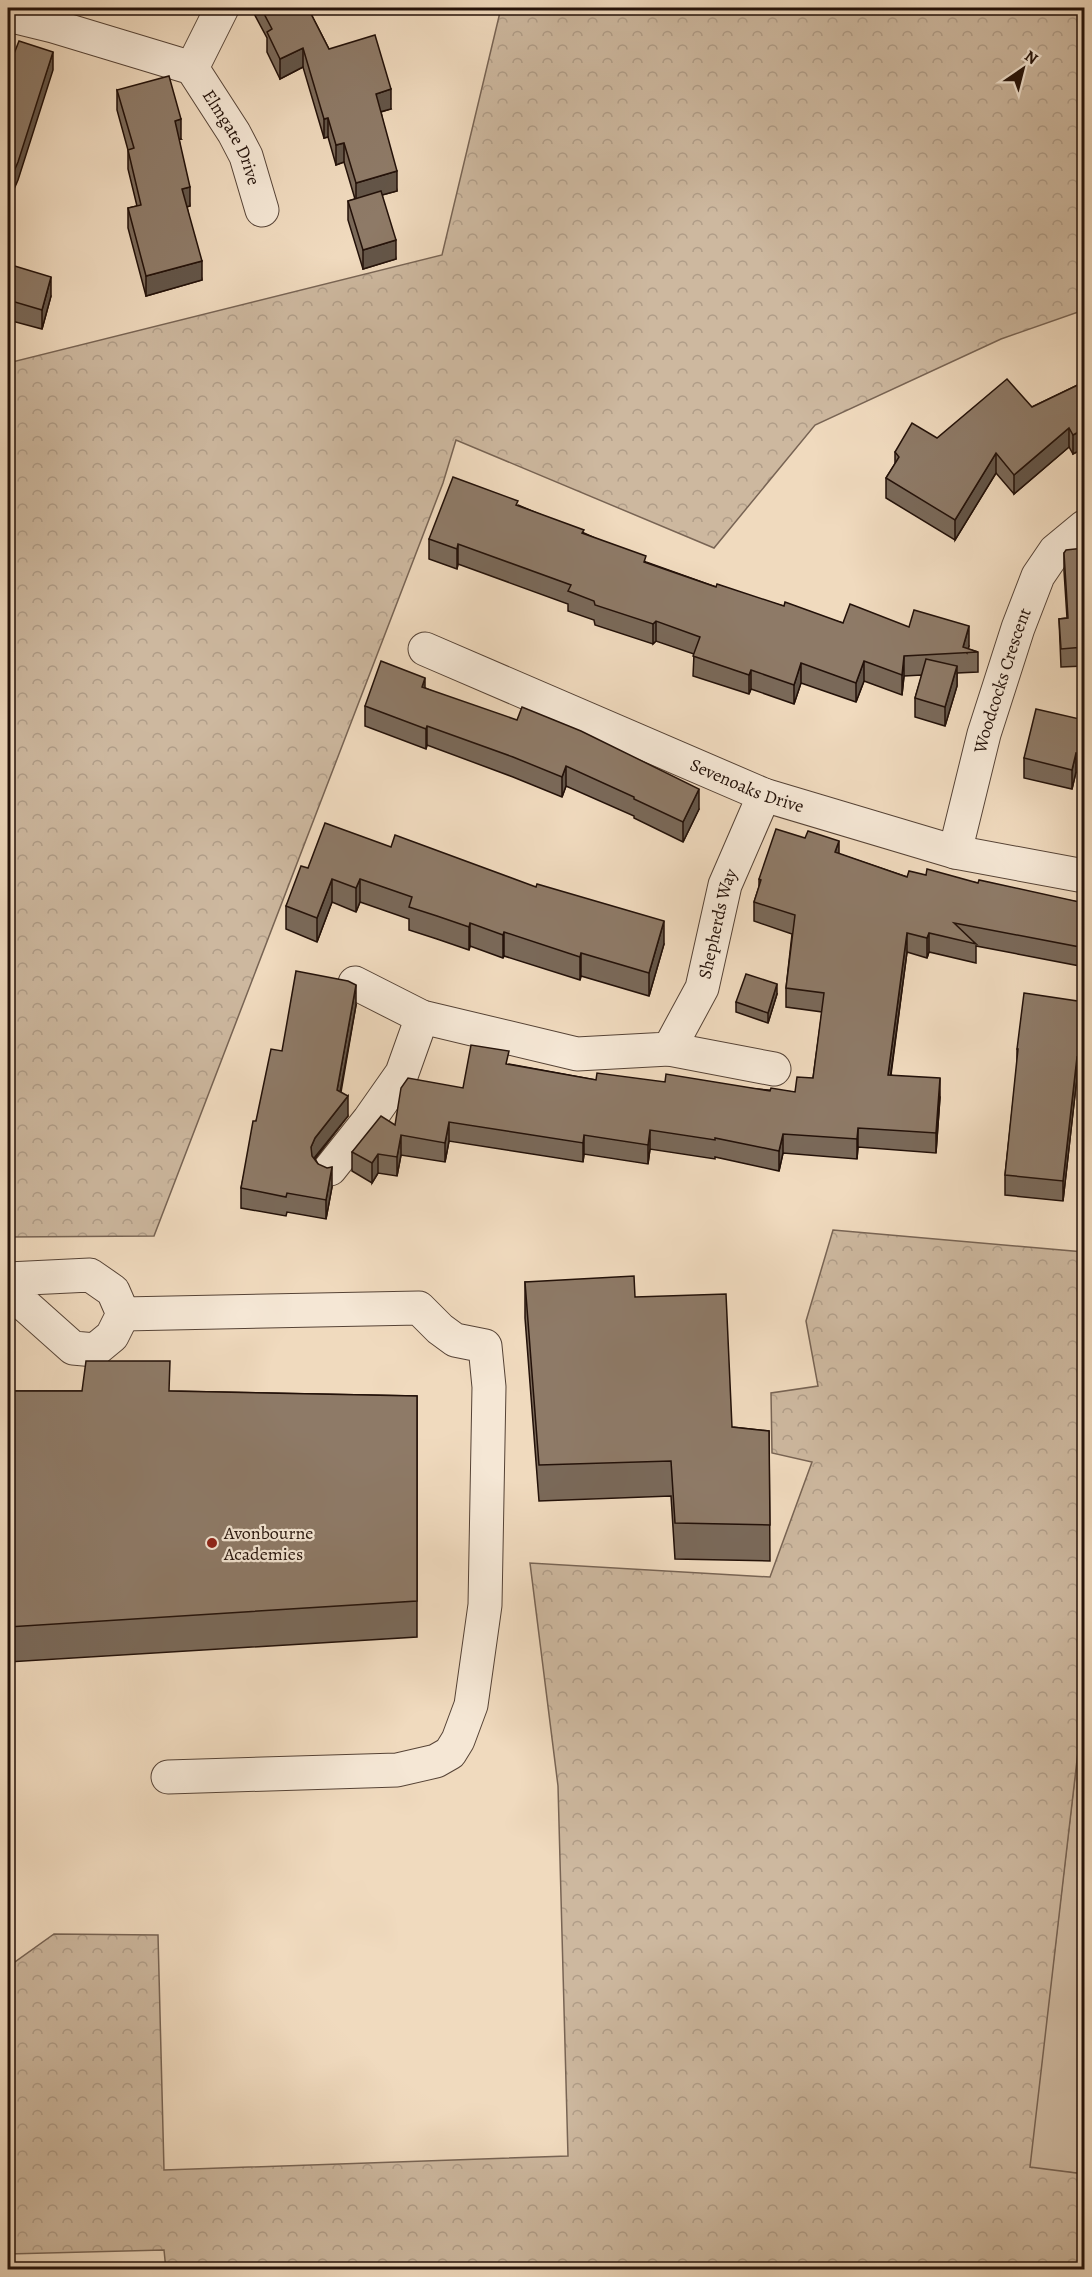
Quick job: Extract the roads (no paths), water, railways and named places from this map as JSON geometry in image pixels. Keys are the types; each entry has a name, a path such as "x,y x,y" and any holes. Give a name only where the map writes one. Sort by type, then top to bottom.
{"street":[{"name":"Elmgate Drive","path":"192,68 222,8"},
{"name":"Elmgate Drive","path":"8,15 53,26 192,68 234,133 246,156 262,210"},
{"name":"Woodcocks Crescent","path":"955,852 984,734 1018,628 1038,576 1055,550 1084,527"},
{"name":"Sevenoaks Drive","path":"425,650 764,795 955,852 1084,876"},
{"name":"Shepherds Way","path":"669,1049 702,988 725,885 764,795"},
{"path":"355,983 422,1017 577,1054 669,1049 774,1069"},
{"path":"330,1169 402,1073 422,1017"},
{"path":"8,1279 90,1275 113,1291 123,1314"},
{"path":"8,1290 73,1348 95,1350 112,1336 123,1314"},
{"path":"123,1314 419,1308 455,1340 485,1346 489,1387 485,1605 471,1705 458,1740 450,1753 436,1761 397,1770 168,1777"}],"place":[{"name":"Avonbourne Academies","path":"212,1543"}]}
